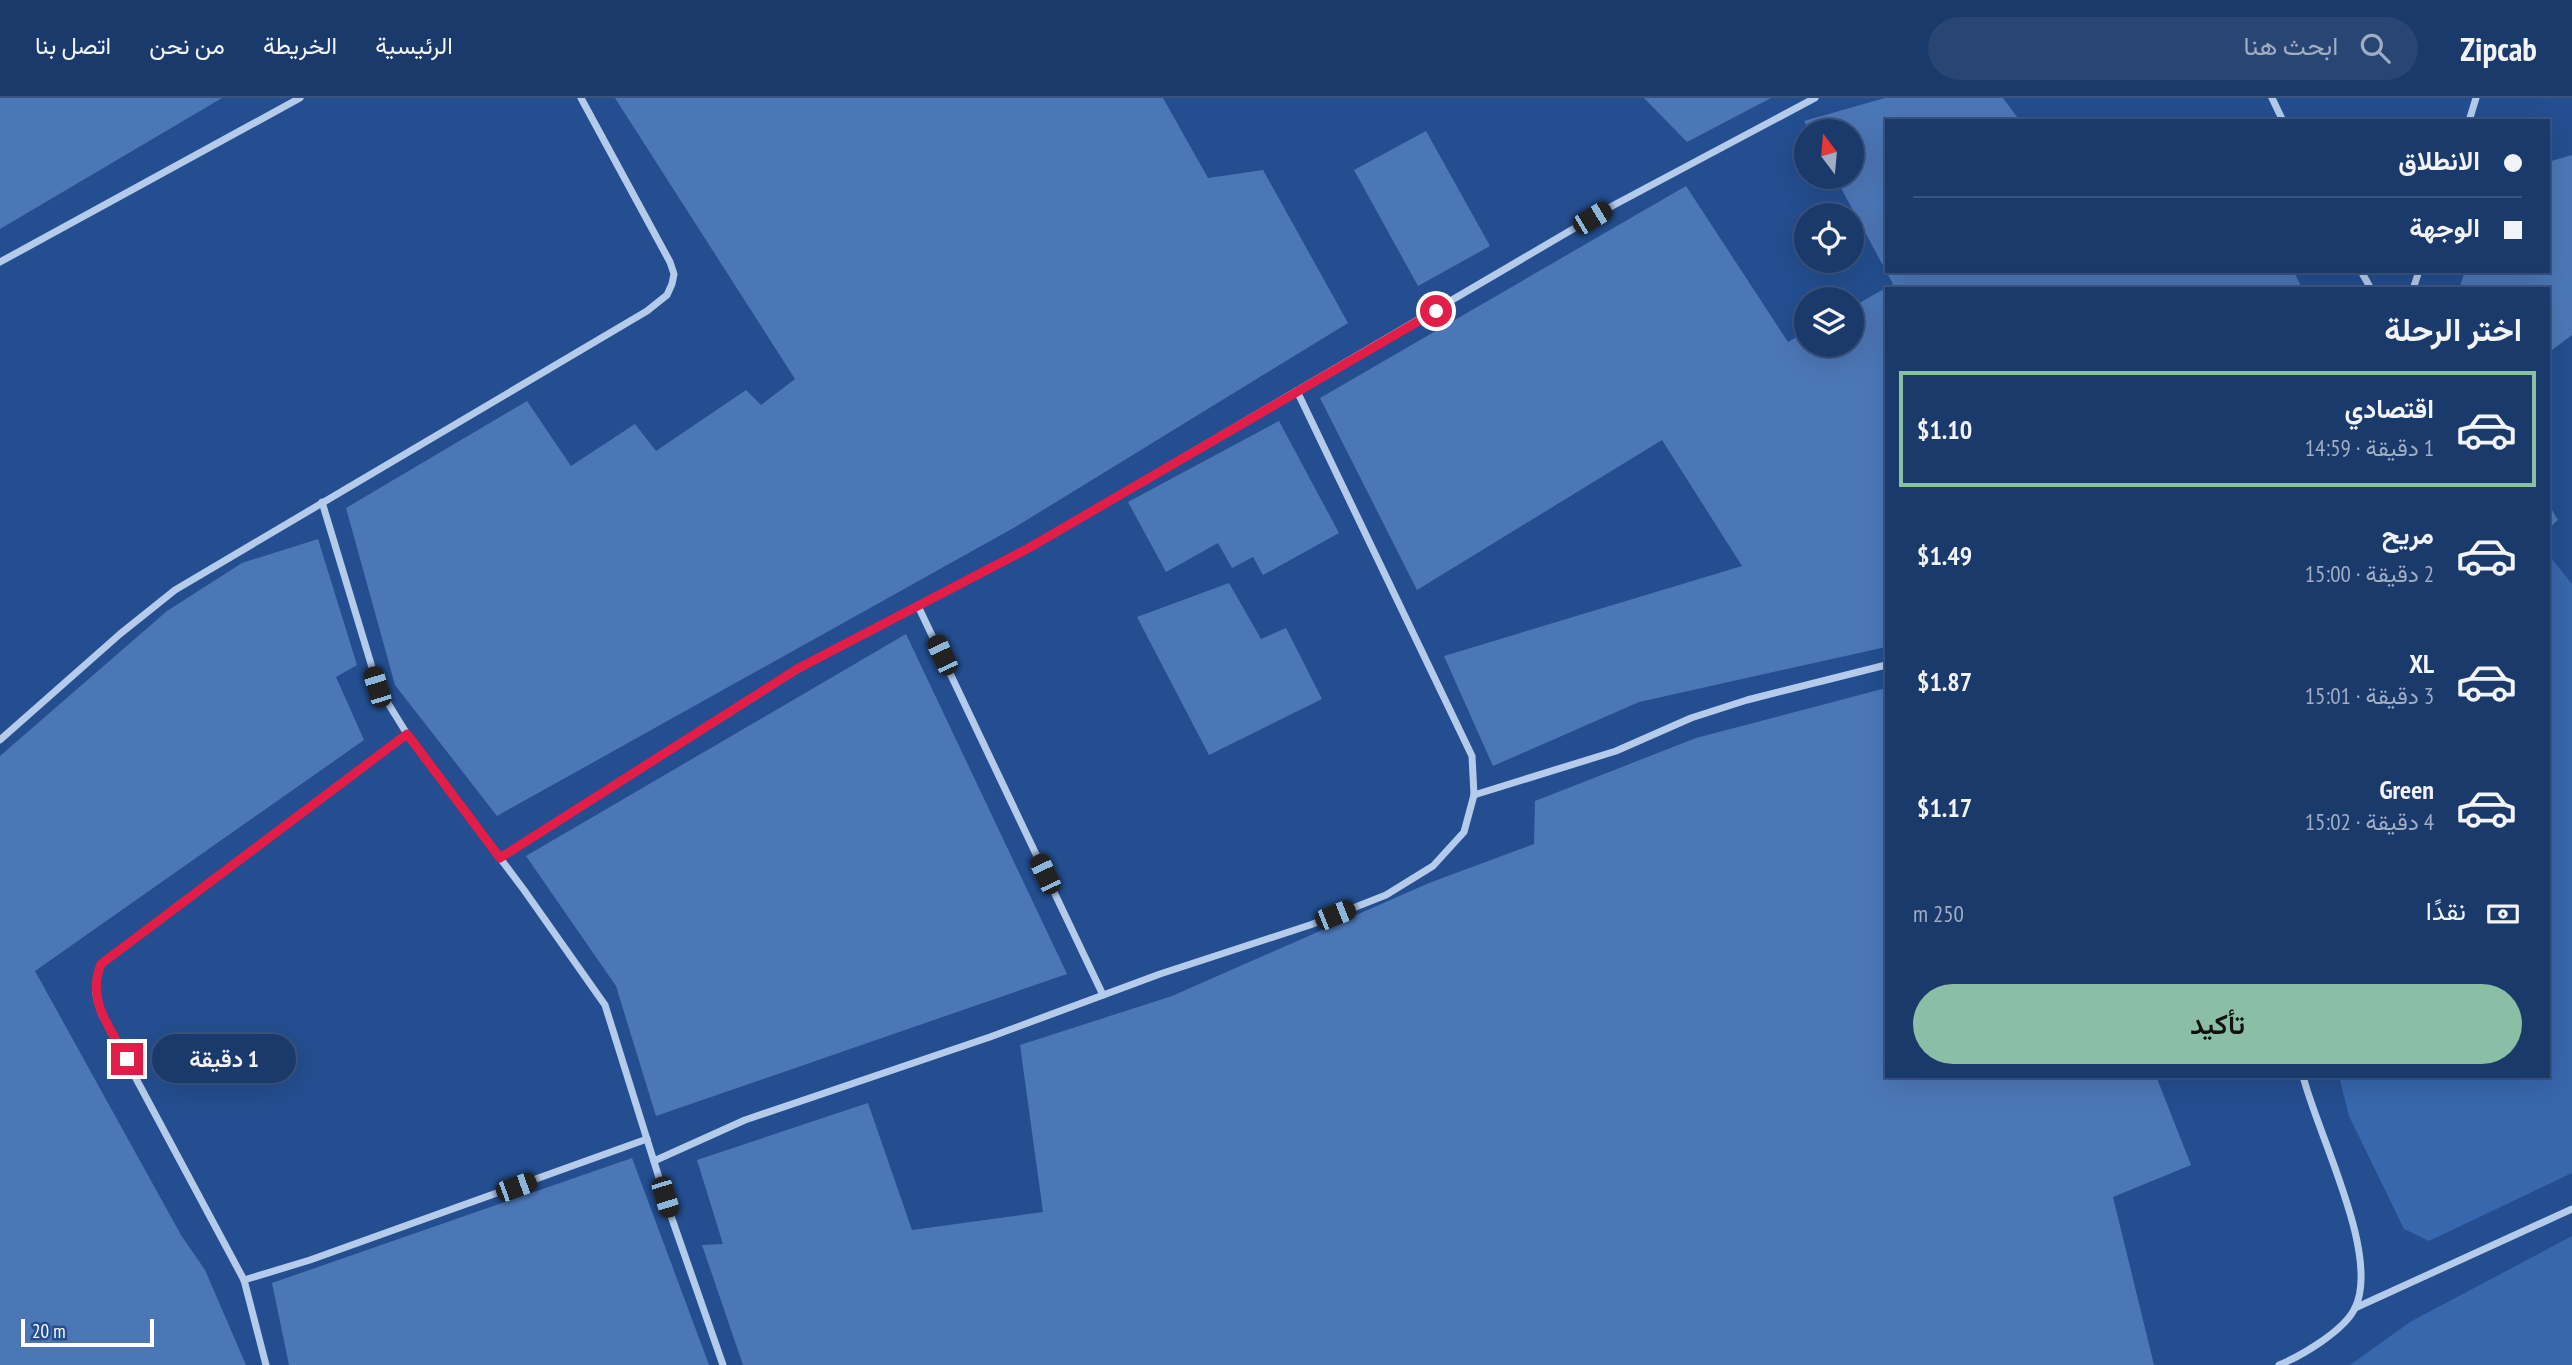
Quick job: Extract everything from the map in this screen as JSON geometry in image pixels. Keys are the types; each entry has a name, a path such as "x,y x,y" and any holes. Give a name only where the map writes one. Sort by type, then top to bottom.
{"street":[{"path":"0,262 300,98"},
{"path":"0,740 120,634 175,590 598,343 667,295 674,275 670,262 581,98"},
{"path":"500,858 797,669 1027,549 1614,205 1815,98"},
{"path":"2272,98 2282,119"},
{"path":"2470,119 2476,98"},
{"path":"654,1161 745,1120 1310,925 1386,895 1433,866 1464,832 1474,795 1472,756 1297,391"},
{"path":"322,502 377,687 407,734 606,1005 654,1161 723,1365"},
{"path":"918,606 1103,995"},
{"path":"1474,795 1616,751 1691,718 1747,700 1885,666"},
{"path":"266,1365 244,1280 103,1014 95,998 94,981 101,964 121,948 407,734"},
{"path":"2304,1078 2360,1245 2360,1277 2355,1308"},
{"path":"244,1280 310,1260 647,1139"},
{"path":"2278,1365 2304,1354 2355,1308 2572,1209"}],"shaded area":[{"path":"2550,556 2572,584 2572,1173 2429,1241 2404,1229 2349,1116 2340,1078 2550,1078"},
{"path":"2572,1236 2572,1365 2350,1365 2410,1322"}],"building":[{"path":"0,98 222,98 0,229"},
{"path":"615,98 1163,98 1208,178 1263,170 1348,323 1017,526 497,816 395,685 346,508 527,401 571,466 635,424 656,451 746,390 761,405 795,379"},
{"path":"1644,98 1771,98 1687,142"},
{"path":"1885,98 2003,98 2019,119 1885,119 1885,269 1864,230 1864,203 1849,203 1842,189 1864,189 1864,119 1811,119"},
{"path":"1426,131 1490,246 1418,286 1354,170"},
{"path":"2572,155 2572,335 2550,352 2550,287 2460,287 2464,273 2550,273 2550,161"},
{"path":"1686,186 1788,342 1794,339 1794,357 1864,357 1864,300 1885,288 1885,647 1639,702 1493,766 1444,656 1742,566 1662,440 1417,590 1320,398"},
{"path":"1887,273 2295,273 2301,287 1888,287 1893,284"},
{"path":"1279,421 1339,533 1263,575 1253,557 1232,568 1218,543 1166,572 1128,502"},
{"path":"2550,506 2558,520 2550,527"},
{"path":"318,539 357,665 336,677 364,740 35,971 181,1235 205,1270 246,1365 0,1365 0,756 167,611 242,563"},
{"path":"1229,583 1261,639 1286,628 1322,699 1209,755 1137,617"},
{"path":"906,634 1067,974 656,1116 616,986 526,856"},
{"path":"1885,688 1885,1078 2157,1078 2191,1165 2113,1197 2154,1365 743,1365 702,1245 723,1244 697,1160 868,1103 912,1230 1043,1212 1020,1045 1172,996 1429,883 1534,844 1535,801 1696,738"},
{"path":"632,1158 709,1365 289,1365 272,1283"}],"route":[{"path":"127,1059 95,998 94,981 101,964 407,734 500,858 711,721 797,669 1027,549 1436,311"}]}
